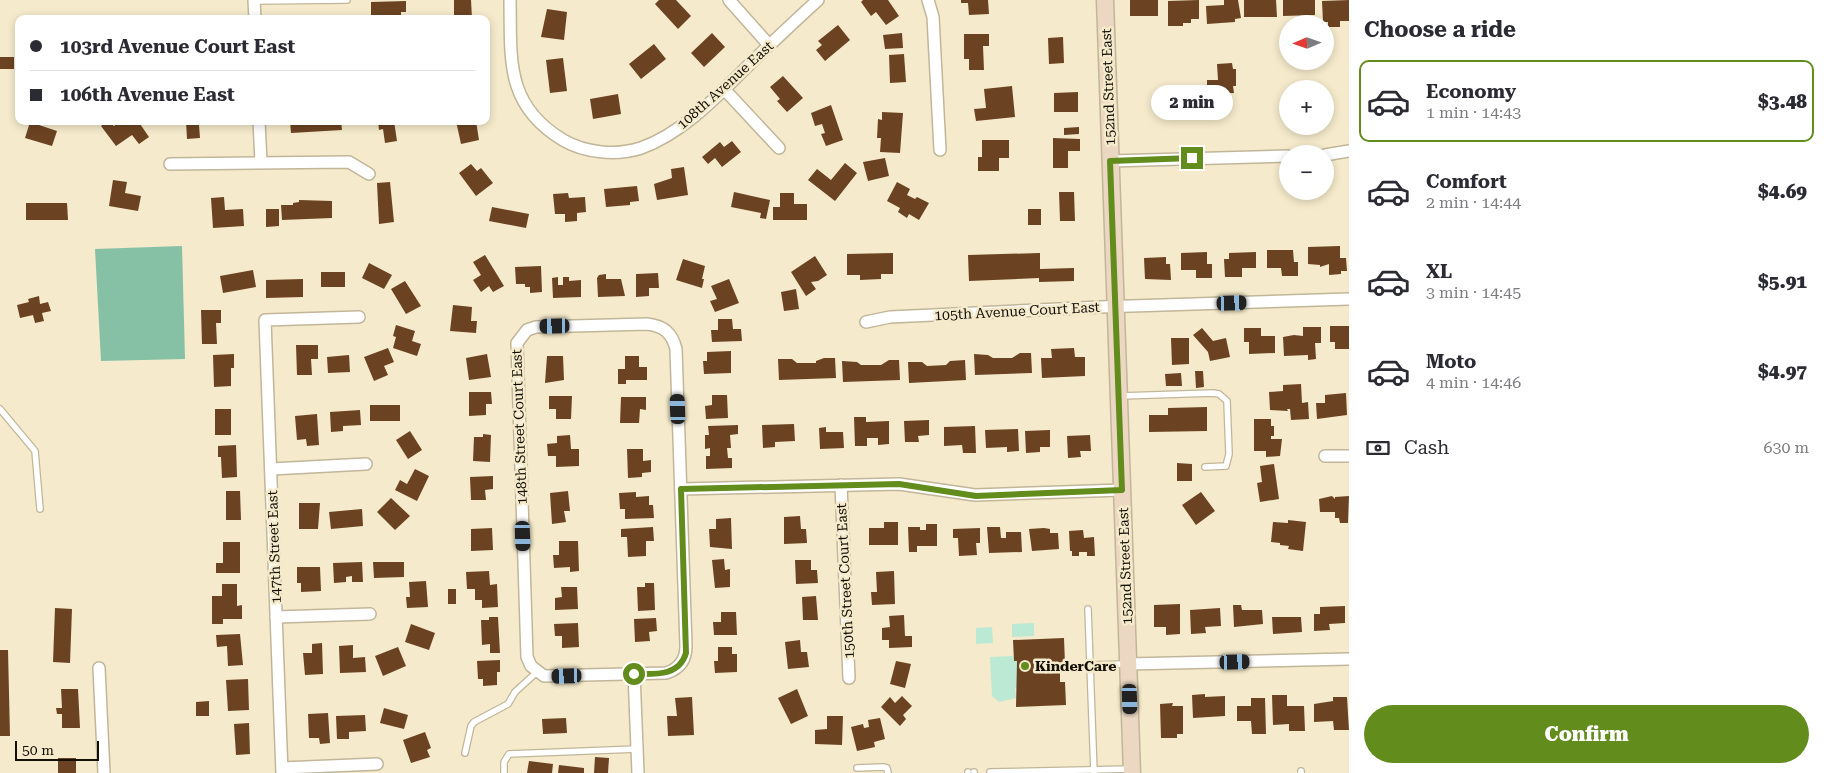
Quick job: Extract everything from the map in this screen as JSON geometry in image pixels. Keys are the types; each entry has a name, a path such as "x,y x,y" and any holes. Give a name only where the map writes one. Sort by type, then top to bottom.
{"main road":[{"name":"152nd Street East","path":"1105,0 1132,771"}],"street":[{"path":"254,0 255,15"},
{"name":"108th Avenue East","path":"510,0 511,56 515,82 528,110 539,123 567,142 596,151 627,151 640,148 676,129 724,89 818,0"},
{"path":"729,0 769,45"},
{"path":"928,0 933,17 940,150"},
{"path":"724,89 779,148"},
{"path":"259,125 261,162"},
{"path":"1334,153 1349,150"},
{"path":"1110,161 1279,156"},
{"path":"170,164 349,162 369,174"},
{"name":"105th Avenue Court East","path":"866,322 890,317 1349,299"},
{"name":"147th Street East","path":"282,770 265,320 359,317"},
{"name":"148th Street Court East","path":"536,670 527,657 515,349 522,334 536,326 638,324 657,325 667,331 674,340 676,349 681,489"},
{"path":"1325,456 1349,456"},
{"path":"271,469 366,464"},
{"path":"536,670 550,677 666,673 682,663 686,646 681,489 899,484 976,496 1122,490"},
{"name":"150th Street Court East","path":"841,485 849,678"},
{"path":"276,618 370,614"},
{"path":"1128,664 1349,659"},
{"path":"99,668 104,773"},
{"path":"634,674 638,773"},
{"path":"282,770 377,764"}],"lane":[{"path":"254,0 347,0"},
{"path":"1119,396 1213,393 1224,397 1227,401 1229,454 1226,466 1205,467"},
{"path":"0,409 35,451 40,509"},
{"path":"1088,609 1094,771"},
{"path":"1090,665 1128,664"},
{"path":"465,753 474,722 508,704 515,692 536,670"},
{"path":"504,773 504,762 509,754 637,749"},
{"path":"857,768 883,767 887,768 888,773"},
{"path":"990,772 1132,771"}],"green space":[{"path":"182,246 185,359 101,361 95,249"},
{"path":"1034,623 1034,636 1012,637 1012,624"},
{"path":"992,627 993,643 976,644 976,628"},
{"path":"1013,656 1014,661 1017,661 1018,687 1015,688 1016,698 999,702 992,696 990,657"}],"building":[{"path":"454,0 471,0 472,15 454,15"},
{"path":"659,0 676,0 691,16 678,29 655,4"},
{"path":"863,0 888,0 899,16 886,25 876,12 871,16 861,2"},
{"path":"961,0 988,0 989,14 969,15 968,3 961,3"},
{"path":"1130,0 1158,0 1158,16 1130,16"},
{"path":"1199,0 1199,19 1191,19 1191,23 1183,23 1183,26 1168,26 1168,1"},
{"path":"1224,0 1238,0 1241,18 1235,19 1235,22 1207,24 1206,6 1224,5"},
{"path":"1244,0 1276,0 1277,17 1244,17"},
{"path":"1283,0 1315,0 1315,15 1283,15"},
{"path":"1349,0 1349,21 1340,21 1340,27 1334,27 1334,15 1323,15 1322,1"},
{"path":"406,1 406,12 401,12 401,15 371,15 371,2"},
{"path":"547,9 567,12 564,40 541,37"},
{"path":"838,25 850,40 825,61 816,50 822,45 818,41"},
{"path":"712,33 725,47 704,67 691,53"},
{"path":"902,33 903,48 885,49 883,35"},
{"path":"964,34 989,34 989,46 983,46 984,70 969,70 969,59 964,59"},
{"path":"1063,37 1064,63 1049,64 1048,38"},
{"path":"654,44 666,59 641,79 629,64"},
{"path":"904,54 906,82 890,83 889,55"},
{"path":"0,57 14,57 14,69 0,69"},
{"path":"563,58 567,91 550,93 546,60"},
{"path":"1232,63 1233,69 1236,69 1236,86 1233,86 1234,93 1207,94 1207,80 1218,80 1217,64"},
{"path":"783,76 803,98 787,112 777,101 780,99 770,87"},
{"path":"1012,86 1015,117 976,121 974,109 986,108 984,89"},
{"path":"1078,92 1078,112 1054,112 1054,93"},
{"path":"618,94 621,114 593,119 590,99"},
{"path":"831,105 843,140 826,146 821,134 825,133 822,124 815,126 811,113"},
{"path":"882,112 903,113 900,153 880,152 881,138 877,138 878,119 882,120"},
{"path":"29,125 39,125 57,131 52,146 25,138"},
{"path":"141,125 149,137 139,144 132,135 116,146 101,126"},
{"path":"186,125 199,125 200,138 187,139"},
{"path":"290,125 341,125 342,130 291,133"},
{"path":"378,125 395,125 397,141 385,143 383,129 379,130"},
{"path":"457,125 477,125 479,140 461,144"},
{"path":"1079,127 1079,134 1064,135 1064,128"},
{"path":"1053,138 1080,139 1080,151 1068,151 1068,168 1053,168"},
{"path":"982,140 1009,140 1009,158 999,158 999,171 978,171 978,157 982,157"},
{"path":"732,141 741,152 722,167 715,158 708,164 702,157 720,142 724,147"},
{"path":"885,158 889,176 868,181 863,162"},
{"path":"845,163 857,173 835,201 808,180 817,169 831,180"},
{"path":"471,164 477,171 481,168 493,183 476,196 459,173"},
{"path":"684,167 688,195 657,200 654,184 672,178 671,169"},
{"path":"113,180 127,182 125,193 141,196 138,211 109,206"},
{"path":"390,182 394,222 379,224 377,183"},
{"path":"897,182 910,189 907,195 915,199 917,197 929,203 919,220 909,214 907,218 898,212 900,208 887,201"},
{"path":"637,186 639,201 630,202 630,205 606,207 604,189"},
{"path":"734,192 770,200 766,219 760,218 761,213 731,207"},
{"path":"1059,192 1074,192 1075,221 1060,221"},
{"path":"568,193 569,198 585,197 586,212 577,213 577,221 565,222 565,214 555,214 553,194"},
{"path":"780,193 794,193 794,204 807,204 807,220 773,220 773,207 780,207"},
{"path":"224,197 225,210 243,209 244,226 213,228 211,198"},
{"path":"299,200 332,201 332,218 282,220 281,205 293,205 293,203 299,202"},
{"path":"26,203 67,203 68,220 26,220"},
{"path":"492,207 529,214 526,228 489,221"},
{"path":"266,209 279,209 279,226 266,227"},
{"path":"1028,209 1041,209 1041,225 1028,225"},
{"path":"1340,246 1340,258 1346,258 1347,271 1341,271 1341,274 1329,275 1329,264 1320,267 1320,265 1308,264 1308,247"},
{"path":"1267,250 1293,250 1294,262 1298,262 1298,276 1282,276 1281,268 1267,268"},
{"path":"1207,252 1207,264 1212,264 1212,278 1196,278 1196,270 1181,270 1181,253"},
{"path":"1256,252 1256,268 1242,268 1242,277 1225,277 1224,259 1229,259 1229,253"},
{"path":"893,253 893,274 881,274 881,279 860,280 860,275 847,275 847,254"},
{"path":"1040,253 1040,269 1074,268 1074,281 1039,282 1039,278 969,281 968,255"},
{"path":"485,255 504,286 493,292 489,286 481,292 473,280 481,275 473,262"},
{"path":"815,256 827,275 818,281 811,282 816,289 806,296 791,272"},
{"path":"1166,257 1166,264 1170,264 1171,280 1145,279 1144,258"},
{"path":"683,259 705,266 702,288 676,280"},
{"path":"369,263 392,275 384,289 362,278"},
{"path":"541,266 542,292 530,293 530,287 525,287 525,284 516,284 515,267"},
{"path":"253,270 256,287 223,293 220,276"},
{"path":"321,272 345,272 345,287 321,287"},
{"path":"658,273 659,288 649,288 649,296 636,297 636,274"},
{"path":"606,274 606,279 621,279 625,296 598,297 597,278 599,275"},
{"path":"558,277 558,285 563,285 563,277 569,277 569,281 581,280 581,297 553,298 552,278"},
{"path":"303,279 303,297 266,298 266,280"},
{"path":"729,279 739,303 715,312 710,301 717,299 711,286"},
{"path":"405,281 421,306 406,314 391,289"},
{"path":"796,289 799,309 784,311 781,292"},
{"path":"39,296 40,304 48,302 51,311 42,313 44,321 35,323 33,315 20,318 17,305 29,302 28,299"},
{"path":"453,305 472,307 471,321 477,321 476,333 450,331"},
{"path":"201,310 221,310 221,323 216,323 217,344 202,344"},
{"path":"718,319 732,319 733,329 741,329 742,341 712,342 711,330 718,330"},
{"path":"396,325 415,331 412,341 421,344 417,356 393,348 396,337 393,336"},
{"path":"1330,326 1349,326 1349,349 1335,349 1335,342 1330,342"},
{"path":"1303,327 1321,327 1321,343 1315,343 1316,359 1308,360 1308,355 1284,356 1283,337 1303,336"},
{"path":"1202,328 1213,341 1226,338 1230,357 1210,361 1208,352 1193,335"},
{"path":"1244,328 1261,328 1261,336 1275,336 1275,353 1249,354 1249,342 1244,342"},
{"path":"1171,338 1189,338 1189,364 1172,365"},
{"path":"296,345 318,345 318,359 311,359 312,375 297,375"},
{"path":"388,348 394,362 384,366 388,375 374,381 364,357"},
{"path":"1074,348 1075,357 1085,357 1085,376 1042,378 1041,358 1052,358 1051,349"},
{"path":"731,351 731,373 704,374 703,361 707,361 707,352"},
{"path":"1020,353 1031,353 1032,373 975,375 974,354 988,355 993,358 1012,358"},
{"path":"234,354 234,368 231,368 231,386 214,387 213,355"},
{"path":"487,354 491,377 469,380 466,358"},
{"path":"349,355 350,372 328,373 327,357"},
{"path":"547,356 563,356 564,380 545,383"},
{"path":"625,356 639,356 639,367 647,367 647,380 626,380 626,384 618,384 618,369 625,369"},
{"path":"824,358 835,358 836,378 779,380 778,359 792,359 797,363 816,363 816,361"},
{"path":"889,360 899,360 900,380 843,382 842,361 857,362 861,365 881,365"},
{"path":"965,360 966,380 909,383 908,362 922,362 927,366 946,365 950,361"},
{"path":"1195,371 1203,371 1204,387 1196,388"},
{"path":"1181,373 1182,386 1166,386 1165,374"},
{"path":"1301,384 1302,403 1308,402 1309,419 1291,420 1290,409 1287,409 1288,411 1270,410 1269,392 1283,391 1283,385"},
{"path":"469,392 491,392 492,404 486,404 486,415 469,416"},
{"path":"1346,393 1347,415 1317,419 1316,403 1325,403 1325,395"},
{"path":"712,395 727,395 728,418 706,419 705,406 712,405"},
{"path":"549,396 572,396 571,419 556,419 556,409 549,409"},
{"path":"621,397 646,397 646,410 640,409 639,423 620,423"},
{"path":"370,405 400,405 400,421 370,421"},
{"path":"1207,407 1207,431 1149,432 1149,415 1168,415 1168,408"},
{"path":"215,409 231,409 231,435 215,435"},
{"path":"360,410 361,425 343,426 343,431 331,432 330,412"},
{"path":"317,414 319,445 307,446 306,439 297,440 295,416"},
{"path":"854,417 866,417 866,422 889,421 889,444 878,445 878,438 867,438 867,446 855,446"},
{"path":"1254,419 1271,419 1271,426 1274,426 1274,436 1271,436 1271,439 1282,439 1280,456 1266,457 1266,451 1254,451"},
{"path":"929,420 929,435 918,436 919,442 905,442 904,421"},
{"path":"794,424 795,441 775,442 775,447 763,448 762,425"},
{"path":"738,425 738,434 730,435 731,448 727,448 728,458 732,458 732,468 706,469 706,456 710,456 710,448 705,449 705,435 709,435 708,426"},
{"path":"975,426 976,453 963,453 962,445 944,446 944,427"},
{"path":"826,427 826,432 843,432 844,448 820,449 819,428"},
{"path":"1018,429 1019,451 1007,452 1007,447 986,448 985,430"},
{"path":"1050,430 1050,447 1040,447 1040,452 1026,453 1025,431"},
{"path":"410,431 422,450 408,459 396,440"},
{"path":"483,434 491,435 490,462 473,461 474,437 483,437"},
{"path":"570,435 571,449 579,449 579,466 556,467 556,456 548,456 547,444 557,443 557,436"},
{"path":"1090,435 1091,451 1080,451 1081,457 1068,458 1067,436"},
{"path":"236,445 237,477 222,478 221,457 218,457 218,446"},
{"path":"627,449 643,449 643,461 651,460 651,472 642,473 642,477 628,478"},
{"path":"1177,463 1192,464 1192,481 1177,481"},
{"path":"1274,464 1279,499 1260,502 1257,483 1262,482 1260,466"},
{"path":"415,469 429,476 417,501 395,490 400,480 407,484"},
{"path":"493,476 493,489 485,490 486,500 471,500 470,477"},
{"path":"226,491 240,491 241,520 226,520"},
{"path":"568,491 570,511 564,511 566,522 552,524 550,493"},
{"path":"636,492 636,497 649,496 649,505 653,505 654,518 625,519 625,509 620,509 619,493"},
{"path":"1201,492 1215,511 1196,525 1182,505"},
{"path":"1332,496 1335,499 1335,497 1349,496 1348,523 1340,523 1339,518 1335,518 1335,512 1320,512 1319,499"},
{"path":"391,498 410,516 395,530 377,512"},
{"path":"299,503 320,503 318,529 299,529"},
{"path":"362,509 363,526 331,529 329,512"},
{"path":"800,516 801,529 806,529 807,543 784,544 784,517"},
{"path":"731,518 732,549 710,547 709,529 716,529 716,519"},
{"path":"1288,520 1306,522 1303,551 1288,549 1289,546 1271,542 1273,522 1288,523"},
{"path":"884,522 898,522 898,545 869,545 869,528 884,528"},
{"path":"926,524 937,524 937,546 917,546 917,552 909,552 908,527 920,527 920,530 926,530"},
{"path":"653,527 654,541 646,541 646,556 628,557 627,537 621,537 621,529"},
{"path":"987,527 1000,527 1001,538 1006,538 1006,532 1021,532 1022,552 989,553"},
{"path":"492,528 493,550 471,551 471,529"},
{"path":"980,528 980,543 976,543 977,555 959,556 958,538 953,538 953,529"},
{"path":"1029,529 1050,529 1050,533 1058,533 1059,549 1032,551"},
{"path":"1083,530 1084,538 1094,537 1095,556 1087,556 1087,552 1079,552 1079,556 1072,556 1069,531"},
{"path":"559,541 578,541 579,571 570,572 570,567 554,568 553,555 559,555"},
{"path":"223,542 240,542 240,573 216,573 216,563 223,563"},
{"path":"724,559 725,570 730,569 730,587 715,588 712,560"},
{"path":"795,560 811,560 811,570 817,570 818,583 796,584"},
{"path":"362,562 363,582 352,582 352,576 346,577 346,582 334,583 333,563"},
{"path":"373,562 404,562 404,577 374,578"},
{"path":"297,567 320,567 321,591 301,592 301,583 297,583"},
{"path":"489,571 490,585 497,584 498,607 482,608 482,600 475,600 475,589 467,589 466,572"},
{"path":"894,571 895,604 872,605 871,592 877,592 876,572"},
{"path":"426,581 428,607 407,608 406,597 410,597 409,582"},
{"path":"645,583 654,583 655,610 638,611 637,587 645,587"},
{"path":"222,584 237,584 237,606 242,605 242,619 223,619 223,624 212,624 212,596 222,596"},
{"path":"561,587 577,587 578,609 555,610 555,598 562,597"},
{"path":"448,589 456,589 456,604 448,604"},
{"path":"816,596 818,620 803,620 802,597"},
{"path":"1180,604 1180,634 1166,635 1166,627 1154,627 1154,605"},
{"path":"1233,605 1241,605 1242,610 1262,610 1263,624 1234,627"},
{"path":"1345,606 1345,623 1329,624 1330,630 1314,631 1314,614 1320,614 1320,607"},
{"path":"55,608 72,609 70,663 53,662"},
{"path":"1220,608 1221,626 1205,627 1206,633 1191,634 1190,610"},
{"path":"721,612 736,612 737,635 714,635 713,622 721,622"},
{"path":"904,615 905,636 912,636 912,647 889,648 889,640 882,640 882,628 890,627 889,616"},
{"path":"489,617 498,617 500,653 490,653 490,644 482,645 481,620 489,620"},
{"path":"1272,617 1301,617 1302,632 1273,634"},
{"path":"656,618 657,631 649,632 650,641 635,642 634,619"},
{"path":"578,623 579,647 562,648 562,636 555,636 554,624"},
{"path":"411,624 435,633 429,650 405,642"},
{"path":"240,634 243,665 228,666 227,646 217,647 216,635"},
{"path":"1064,638 1065,664 1060,664 1060,682 1065,682 1066,705 1016,707 1017,661 1014,661 1013,640"},
{"path":"800,640 801,652 807,652 809,667 788,669 785,642"},
{"path":"322,643 323,674 305,675 303,653 312,653 312,644"},
{"path":"353,645 353,658 365,657 366,672 340,673 339,646"},
{"path":"398,647 406,666 383,676 375,656"},
{"path":"718,647 732,647 732,654 737,654 737,672 715,673 714,661 718,661"},
{"path":"0,650 8,650 10,736 0,736"},
{"path":"500,660 500,672 497,672 497,685 483,686 483,679 478,679 477,661"},
{"path":"896,661 911,664 905,688 890,684"},
{"path":"248,679 249,710 228,711 226,680"},
{"path":"61,689 78,689 80,728 62,728 62,714 57,714 56,708 62,708"},
{"path":"797,689 808,716 791,724 778,698"},
{"path":"1205,694 1205,697 1225,696 1225,716 1193,718 1192,695"},
{"path":"1272,695 1287,695 1287,706 1304,706 1305,731 1289,731 1289,724 1273,725"},
{"path":"902,696 912,706 903,715 906,719 900,726 881,707 890,697 895,703"},
{"path":"692,697 694,735 668,736 667,716 677,716 675,698"},
{"path":"1333,697 1347,697 1349,730 1334,730 1333,721 1314,722 1314,704 1333,701"},
{"path":"1251,698 1265,698 1266,734 1252,734 1251,721 1237,721 1237,706 1251,706"},
{"path":"209,701 209,716 196,716 196,702"},
{"path":"1173,703 1172,706 1183,706 1183,734 1177,734 1177,738 1161,738 1160,704"},
{"path":"384,708 408,715 404,729 380,723"},
{"path":"328,713 330,743 320,744 319,738 309,738 308,714"},
{"path":"365,715 366,731 349,732 349,739 337,739 336,716"},
{"path":"827,716 843,716 842,745 815,744 815,730 827,729"},
{"path":"566,718 567,733 543,734 542,719"},
{"path":"880,718 885,739 874,742 875,747 857,751 851,727 863,724 864,728 869,727 868,720"},
{"path":"249,723 250,754 236,755 234,724"},
{"path":"425,732 431,748 427,750 430,757 411,763 403,740"},
{"path":"595,757 609,758 608,773 594,773"},
{"path":"58,758 76,758 76,773 58,773"},
{"path":"529,761 553,764 552,773 527,773"},
{"path":"559,765 584,768 584,773 558,773"}],"place":[{"name":"KinderCare","path":"1025,666"}],"route":[{"path":"634,674 666,673 677,668 685,657 686,627 681,489 899,484 922,486 962,495 976,496 1122,490 1110,161 1192,158"}]}
